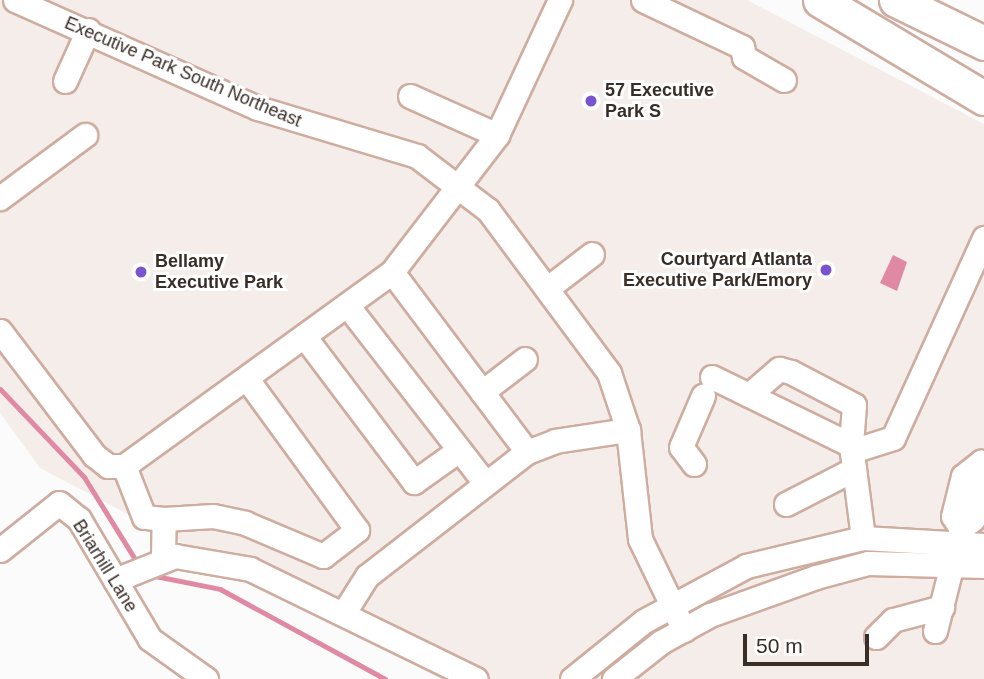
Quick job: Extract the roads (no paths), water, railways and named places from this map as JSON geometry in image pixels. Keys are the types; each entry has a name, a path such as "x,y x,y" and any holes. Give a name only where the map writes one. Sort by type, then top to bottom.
{"highway":[{"path":"820,0 984,98"},
{"path":"896,0 984,44"}],"street":[{"name":"Executive Park South Northeast","path":"15,0 88,30 258,108 392,145 458,185 515,240 609,373 628,430 634,513 669,606 684,629"},
{"path":"0,331 94,455 108,466 124,466 392,272 497,135 560,0"},
{"path":"643,0 741,47 744,57 784,80"},
{"path":"65,82 88,30"},
{"path":"410,96 497,135"},
{"path":"0,198 85,135"},
{"path":"786,504 852,455 893,438 984,238"},
{"path":"549,287 592,254"},
{"path":"392,272 527,452"},
{"path":"347,305 456,452 485,483"},
{"path":"304,336 414,482 456,452"},
{"path":"482,392 525,359"},
{"path":"749,395 779,369 791,372 855,405 852,455 863,538"},
{"path":"124,466 144,517 164,519 213,516 245,523 323,556 357,530 246,378"},
{"path":"694,464 681,447 707,387 749,395 852,455"},
{"path":"343,614 367,576 527,452 555,440 628,430"},
{"path":"935,631 958,544 953,516 967,498"},
{"name":"Briarhill Lane","path":"0,550 58,503 79,519 165,656 206,679"},
{"path":"163,558 164,519"},
{"path":"572,679 669,606 746,566 863,538 984,545"},
{"path":"958,544 984,566"},
{"path":"614,679 684,629 762,594 868,563 958,544"},
{"path":"115,580 163,558 250,569 476,679"},
{"path":"876,637 893,620 942,607"}],"waterway":[{"path":"0,389 84,477 136,561"},
{"path":"150,575 220,589 385,679"}],"place":[{"name":"57 Executive Park S","path":"591,101"},
{"name":"Courtyard Atlanta Executive Park/Emory","path":"826,270"},
{"name":"Bellamy Executive Park","path":"141,272"}]}
